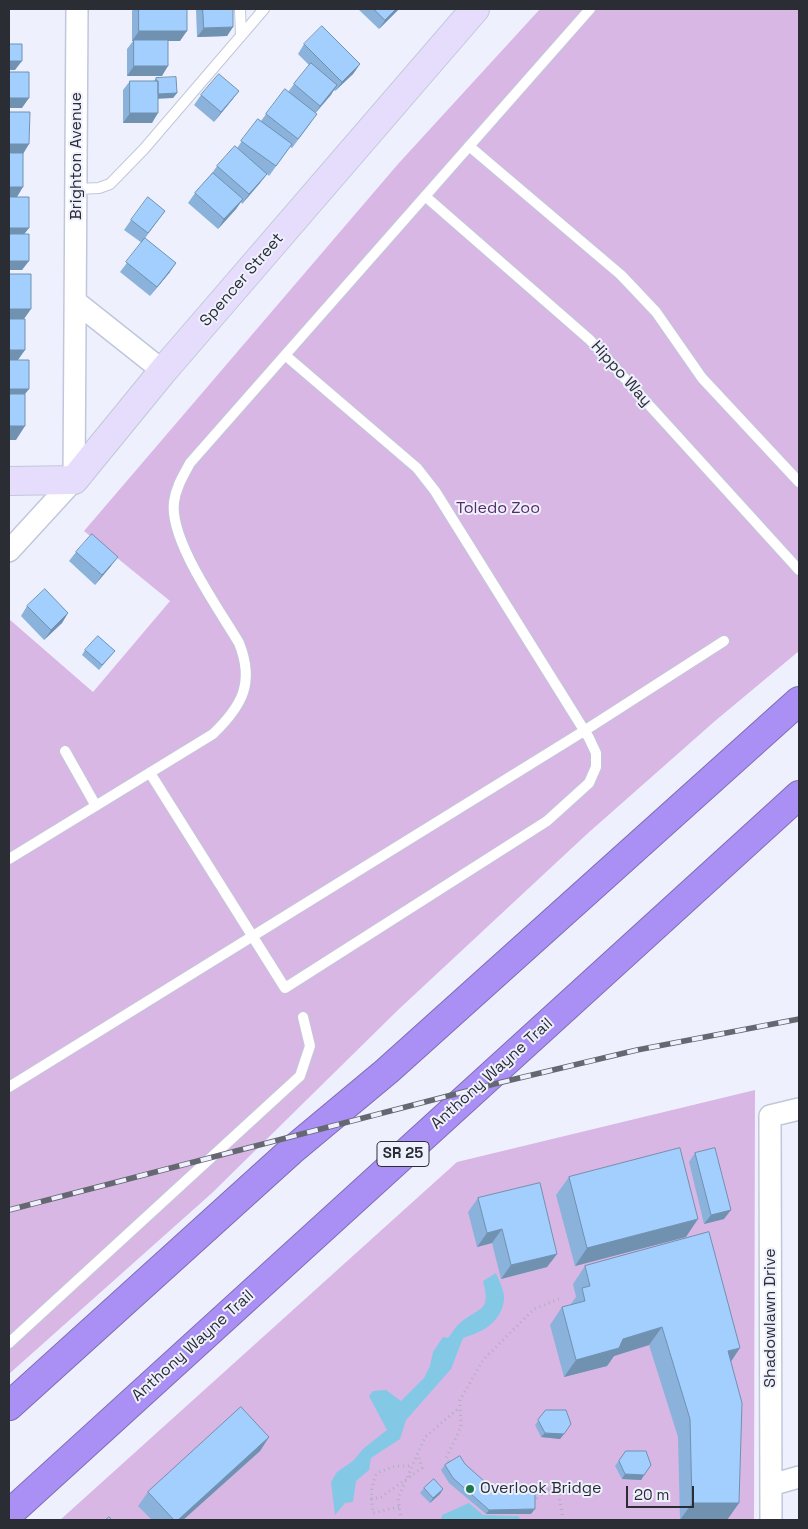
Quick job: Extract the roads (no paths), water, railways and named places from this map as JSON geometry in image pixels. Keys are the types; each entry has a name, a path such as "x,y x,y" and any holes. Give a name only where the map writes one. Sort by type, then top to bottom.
{"highway":[{"path":"9,1406 291,1151 394,1064 799,701"},
{"name":"Anthony Wayne Trail","path":"9,1514 799,795"}],"street":[{"name":"Brighton Avenue","path":"74,480 77,9"},
{"name":"Spencer Street","path":"9,551 74,480 163,371 475,9"},
{"path":"76,302 163,371"},
{"path":"9,481 74,480"},
{"name":"Shadowlawn Drive","path":"771,1520 770,1116 799,1109"},
{"path":"771,1485 799,1477"}],"lane":[{"path":"240,9 240,36"},
{"path":"77,189 99,188 110,184 144,149 264,9"},
{"path":"9,859 213,734 232,715 243,695 247,676 246,660 239,643 182,545 175,525 174,503 178,483 190,463 590,9"},
{"path":"469,146 621,274 656,312 702,378 799,482"},
{"name":"Hippo Way","path":"425,196 590,340 799,570"},
{"path":"150,773 285,988 547,821 589,783 596,767 596,753 584,731 435,491 417,468 285,355"},
{"path":"9,1087 584,731 724,641"},
{"path":"65,751 96,806"},
{"path":"9,1343 300,1076 310,1046 303,1017"}],"water":[{"path":"496,1273 504,1297 499,1315 495,1321 484,1329 463,1338 451,1369 406,1420 400,1439 371,1458 369,1470 356,1481 353,1502 345,1503 335,1515 331,1482 337,1472 353,1461 364,1448 387,1430 369,1396 373,1391 386,1390 401,1401 424,1378 430,1366 433,1352 443,1337 448,1338 459,1324 483,1307 486,1298 483,1281"},
{"path":"469,1503 483,1515 519,1516 520,1520 441,1520 442,1515"}],"railway":[{"path":"9,1210 494,1084 637,1050 799,1019"}],"place":[{"name":"Overlook Bridge","path":"470,1489"}],"park label":[{"name":"Toledo Zoo","path":"498,509"}]}
